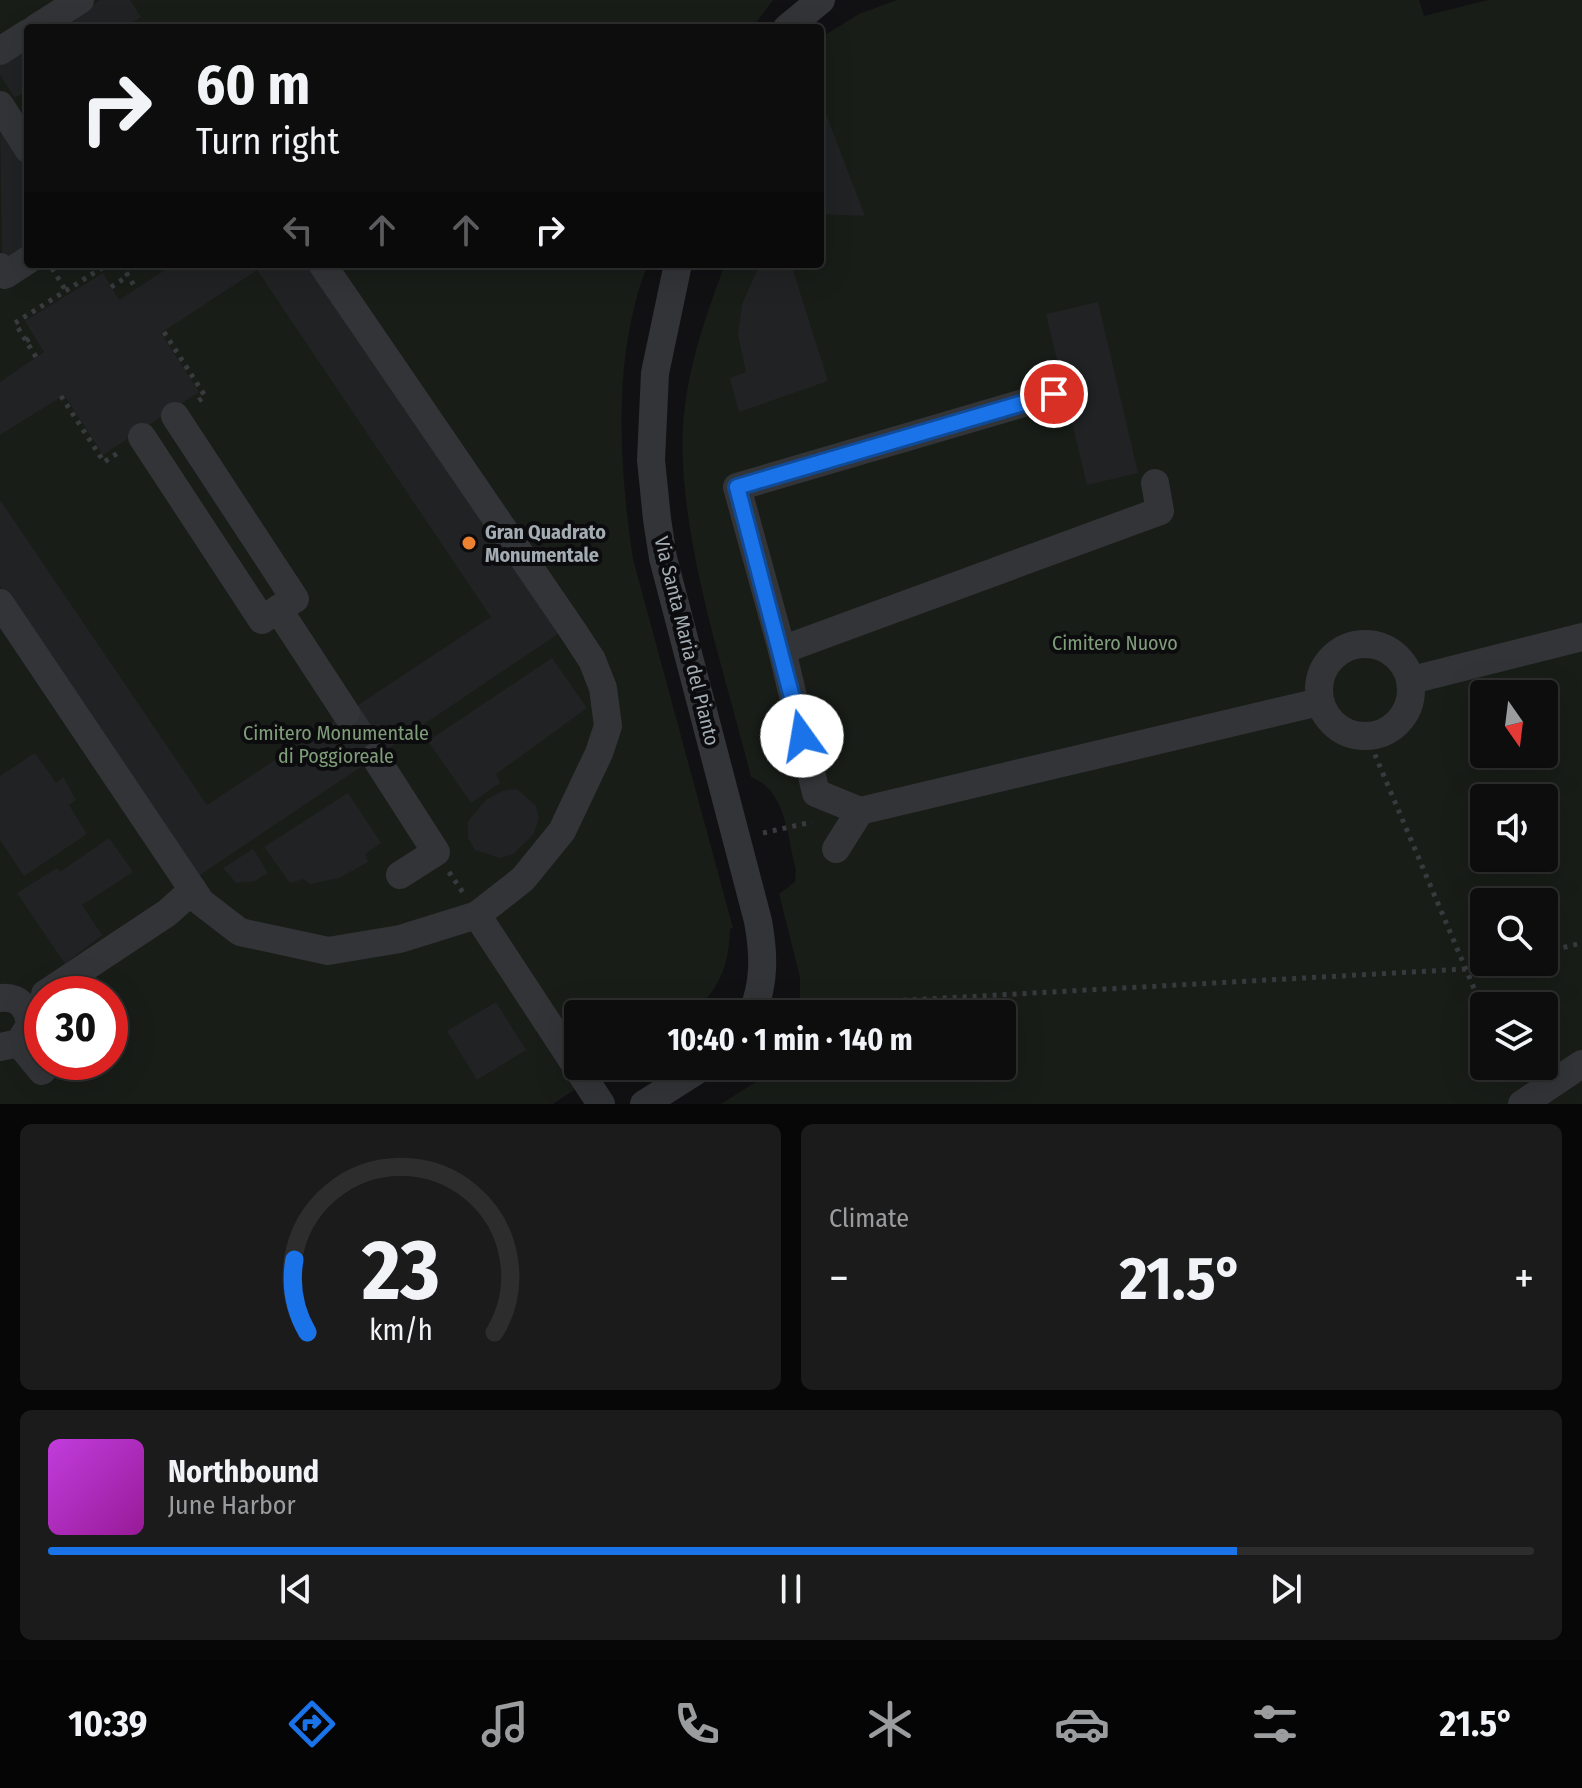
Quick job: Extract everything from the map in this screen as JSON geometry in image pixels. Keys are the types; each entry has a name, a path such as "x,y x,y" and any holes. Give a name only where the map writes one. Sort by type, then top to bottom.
{"street":[{"path":"42,24 80,0"},
{"path":"792,24 821,0"},
{"path":"0,51 24,36"},
{"path":"0,105 24,143"},
{"path":"0,267 5,275 24,263"},
{"path":"0,603 201,902 240,932 328,951 400,939 477,915 523,879 562,831 599,753 608,726 603,688 592,660 573,631 325,268"},
{"name":"Via Santa Maria del Pianto","path":"677,268 655,373 651,460 655,504 663,558 764,950 763,982 757,1000"},
{"path":"1054,394 737,487 782,650 816,793 860,811 1319,702"},
{"path":"142,437 262,620 295,599 175,416"},
{"path":"782,650 1160,511 1155,483"},
{"path":"278,609 346,713"},
{"path":"1412,680 1582,637"},
{"path":"1354,644 1380,645 1400,658 1412,680 1410,705 1397,725 1376,736 1352,736 1331,723 1319,702 1319,677 1332,656 1354,644"},
{"path":"375,757 436,852 400,875"},
{"path":"836,849 860,811"},
{"path":"65,976 167,913 193,890"},
{"path":"477,915 601,1104"},
{"path":"1522,1104 1582,1064"},
{"path":"644,1104 682,1080"}],"path":[{"path":"52,268 66,291"},
{"path":"36,357 15,323 102,268"},
{"path":"123,268 136,289"},
{"path":"111,287 128,276"},
{"path":"26,341 34,336"},
{"path":"1367,736 1476,992"},
{"path":"737,839 815,821"},
{"path":"436,852 477,915"},
{"path":"1558,949 1582,943"},
{"path":"908,1000 1470,968"}],"green space":[{"name":"Cimitero Monumentale di Poggioreale","path":"0,0 773,0 755,24 24,24 24,268 647,268 628,335 624,372 622,448 628,523 633,559 733,928 730,929 720,978 705,1000 564,1000 564,1080 589,1080 553,1104 0,1104"},
{"name":"Cimitero Nuovo","path":"897,0 1419,0 1424,16 1488,0 1582,0 1582,1104 721,1104 759,1080 1016,1080 1016,1000 800,1000 800,977 779,894 795,882 796,870 784,816 772,793 751,777 705,604 688,514 683,471 683,429 692,366 710,304 724,268 824,268 824,36 859,14"}],"building":[{"path":"100,0 130,0 141,17 130,24 63,24"},
{"path":"24,50 24,92 15,98 0,75 0,65"},
{"path":"824,109 865,216 824,214"},
{"path":"0,115 24,152 24,249 2,263"},
{"name":"Gran Quadrato Monumentale","path":"168,268 313,268 558,634 197,877 0,586 0,500 207,805 491,617 257,270 161,333 199,392 103,455 64,395 0,435 0,382 44,352 25,321 103,273 119,300"},
{"path":"758,268 792,268 828,381 739,412 730,378 746,372 738,335 742,304"},
{"path":"1098,302 1138,473 1087,485 1046,314"},
{"path":"552,658 587,708 496,774 500,783 471,803 428,741"},
{"path":"35,753 56,783 63,777 76,800 69,805 87,834 24,876 0,840 0,776"},
{"path":"517,789 536,806 539,818 533,835 513,854 500,858 475,850 468,838 468,821 487,799 502,791"},
{"path":"348,793 381,843 365,854 368,862 339,878 310,884 304,879 290,883 264,847"},
{"path":"109,838 133,872 82,905 102,935 65,964 17,893 57,868 60,872"},
{"path":"253,849 268,873 255,881 236,883 223,868"},
{"path":"496,1002 526,1050 477,1080 447,1031"}],"tunnel":[{"path":"346,713 375,757"}],"place":[{"name":"Gran Quadrato Monumentale","path":"469,543"}],"route":[{"path":"802,736 737,487 1054,394"}]}
